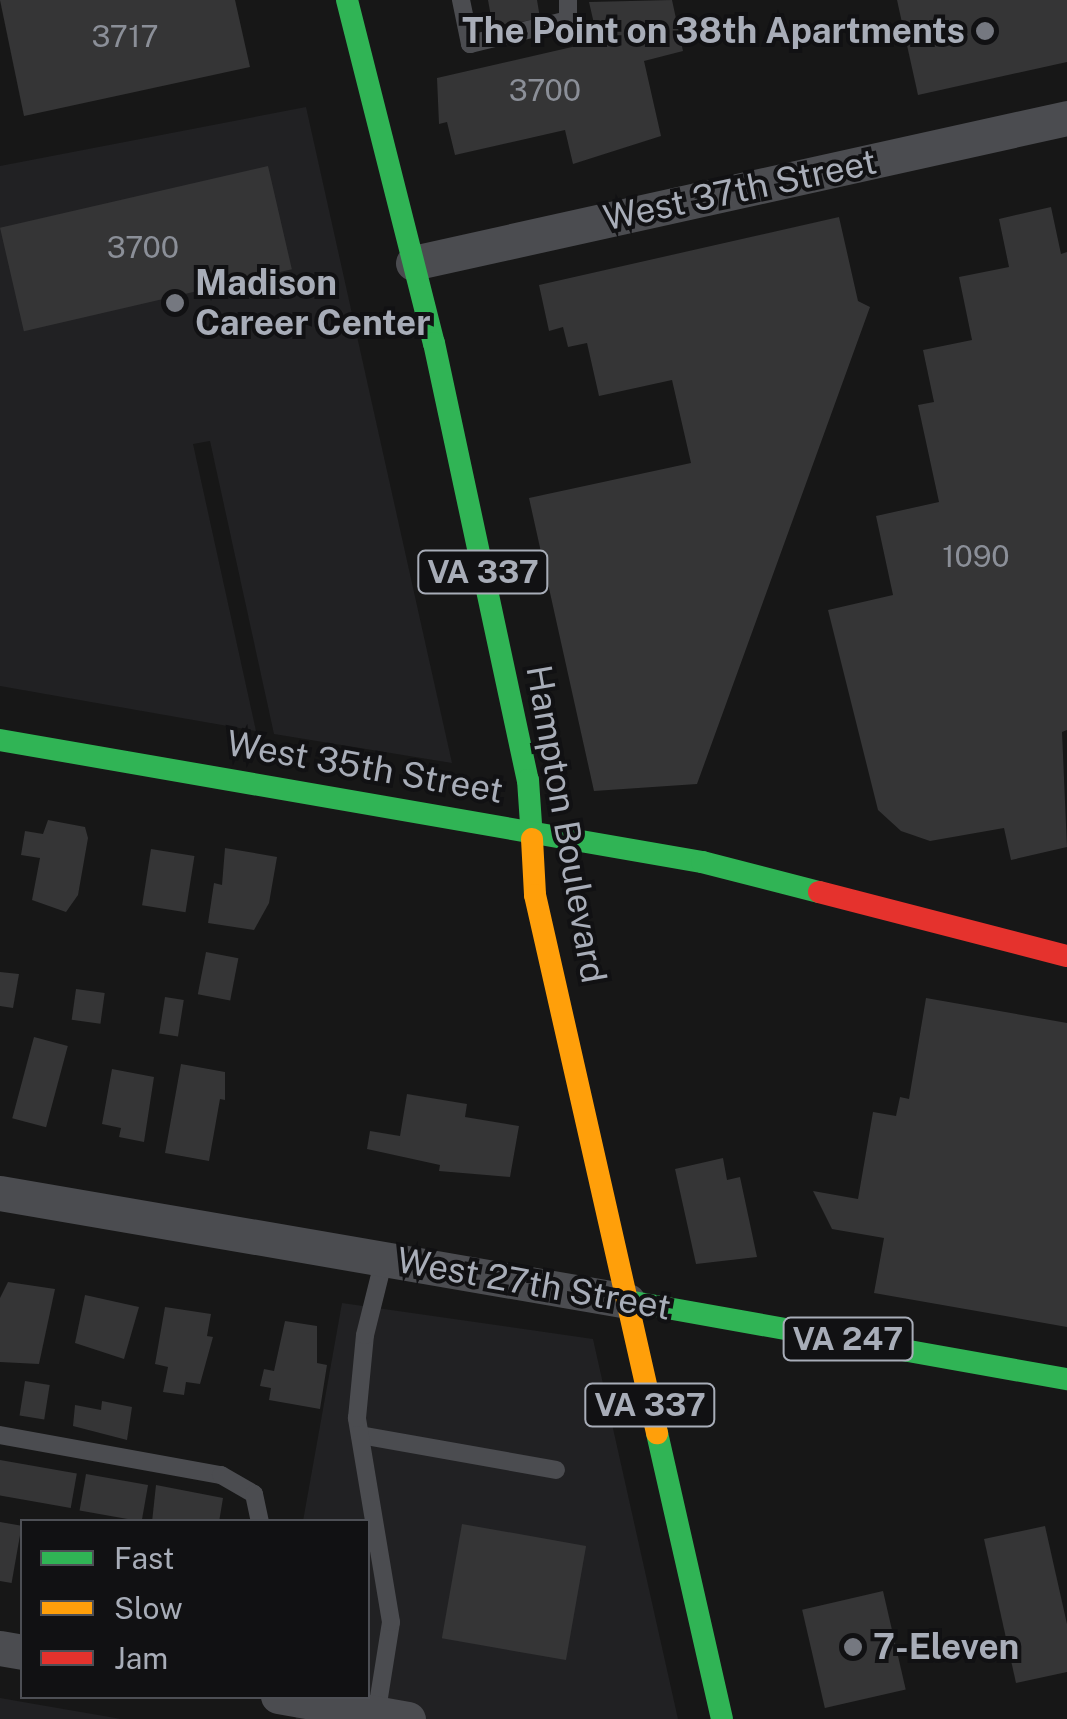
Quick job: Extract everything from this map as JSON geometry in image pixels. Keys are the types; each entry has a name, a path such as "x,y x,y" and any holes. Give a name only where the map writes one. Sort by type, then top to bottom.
{"main road":[{"name":"Hampton Boulevard","path":"348,0 413,262 528,780 536,896 722,1719"},
{"name":"West 35th Street","path":"0,740 702,862 1067,956"},
{"name":"West 27th Street","path":"628,1302 1067,1379"}],"street":[{"name":"West 37th Street","path":"413,262 1067,118"},
{"name":"West 27th Street","path":"0,1193 628,1302"},
{"path":"293,1699 386,1717"}],"lane":[{"path":"461,0 470,44 568,20 568,0"},
{"path":"384,1258 366,1335 360,1435 391,1622 386,1717"},
{"path":"0,1435 221,1476 254,1494 259,1519"},
{"path":"360,1435 556,1470"}],"shaded area":[{"name":"Madison Career Center","path":"306,107 452,763 274,734 210,441 193,444 256,731 0,686 0,166"},
{"path":"342,1303 593,1339 678,1719 296,1719 291,1699 370,1699 370,1519 303,1519"},
{"path":"0,1698 121,1719 0,1719"}],"building":[{"path":"0,0 235,0 250,67 24,116"},
{"path":"488,0 537,0 540,18 493,28"},
{"path":"672,0 683,51 644,61 661,136 573,164 565,130 455,155 447,122 439,124 437,78 598,41 589,2"},
{"name":"The Point on 38th Apartments","path":"897,0 1067,0 1067,62 918,95"},
{"path":"268,166 292,269 24,331 0,228"},
{"path":"1051,207 1061,254 1067,252 1067,730 1062,732 1067,847 1011,860 1004,828 930,841 901,831 878,810 828,610 893,595 876,516 939,502 918,405 934,402 923,350 972,340 959,277 1009,267 999,219"},
{"path":"839,217 858,301 870,307 697,784 594,791 529,498 691,463 672,380 599,396 587,343 568,347 563,327 549,331 539,285"},
{"path":"48,820 85,827 88,838 78,895 66,912 32,900 40,858 21,855 25,831 43,834"},
{"path":"225,848 277,857 269,903 254,930 208,923 214,883 222,885"},
{"path":"151,849 194,856 186,912 142,905"},
{"path":"206,952 238,958 230,1001 198,994"},
{"path":"0,972 19,974 13,1008 0,1006"},
{"path":"76,989 105,993 100,1024 72,1020"},
{"path":"165,997 184,1000 178,1037 159,1034"},
{"path":"926,998 1067,1023 1067,1327 874,1293 884,1238 832,1229 813,1191 858,1199 873,1112 896,1116 900,1097 909,1099"},
{"path":"34,1037 68,1046 46,1127 12,1118"},
{"path":"181,1064 225,1072 225,1100 220,1099 209,1161 165,1153"},
{"path":"112,1069 154,1077 144,1142 119,1137 121,1128 102,1124"},
{"path":"407,1094 467,1104 465,1117 519,1126 510,1177 439,1171 440,1165 367,1149 370,1131 400,1136"},
{"path":"723,1158 727,1180 740,1177 757,1257 696,1264 675,1169"},
{"path":"8,1282 55,1289 39,1364 0,1362 0,1298"},
{"path":"85,1295 139,1307 124,1359 75,1343"},
{"path":"165,1307 211,1314 207,1336 213,1337 200,1384 186,1382 184,1395 163,1392 168,1367 155,1364"},
{"path":"285,1321 317,1326 317,1363 327,1365 320,1409 269,1400 271,1388 260,1386 264,1369 274,1371"},
{"path":"25,1381 50,1385 44,1419 20,1416"},
{"path":"102,1401 132,1407 127,1440 73,1426 75,1405 101,1410"},
{"path":"0,1460 77,1474 71,1508 0,1496"},
{"path":"86,1474 148,1485 142,1519 80,1510"},
{"path":"156,1485 223,1498 220,1519 152,1519"},
{"path":"0,1522 20,1526 12,1583 0,1581"},
{"path":"462,1524 586,1546 566,1660 442,1638"},
{"name":"7-Eleven","path":"1045,1526 1067,1624 1067,1672 1016,1683 984,1539"},
{"name":"7-Eleven","path":"883,1591 906,1689 825,1708 802,1610"}],"traffic: fast":[{"path":"347,0 434,343 528,780 532,839"},
{"path":"0,740 702,862 819,892"},
{"path":"628,1301 1067,1379"},
{"path":"657,1433 722,1719"}],"traffic: slow":[{"path":"532,839 535,895 657,1433"}],"traffic: jam":[{"path":"819,892 1067,956"}],"place":[{"name":"The Point on 38th Apartments","path":"985,31"},
{"name":"Madison Career Center","path":"175,303"},
{"name":"7-Eleven","path":"853,1647"}]}
